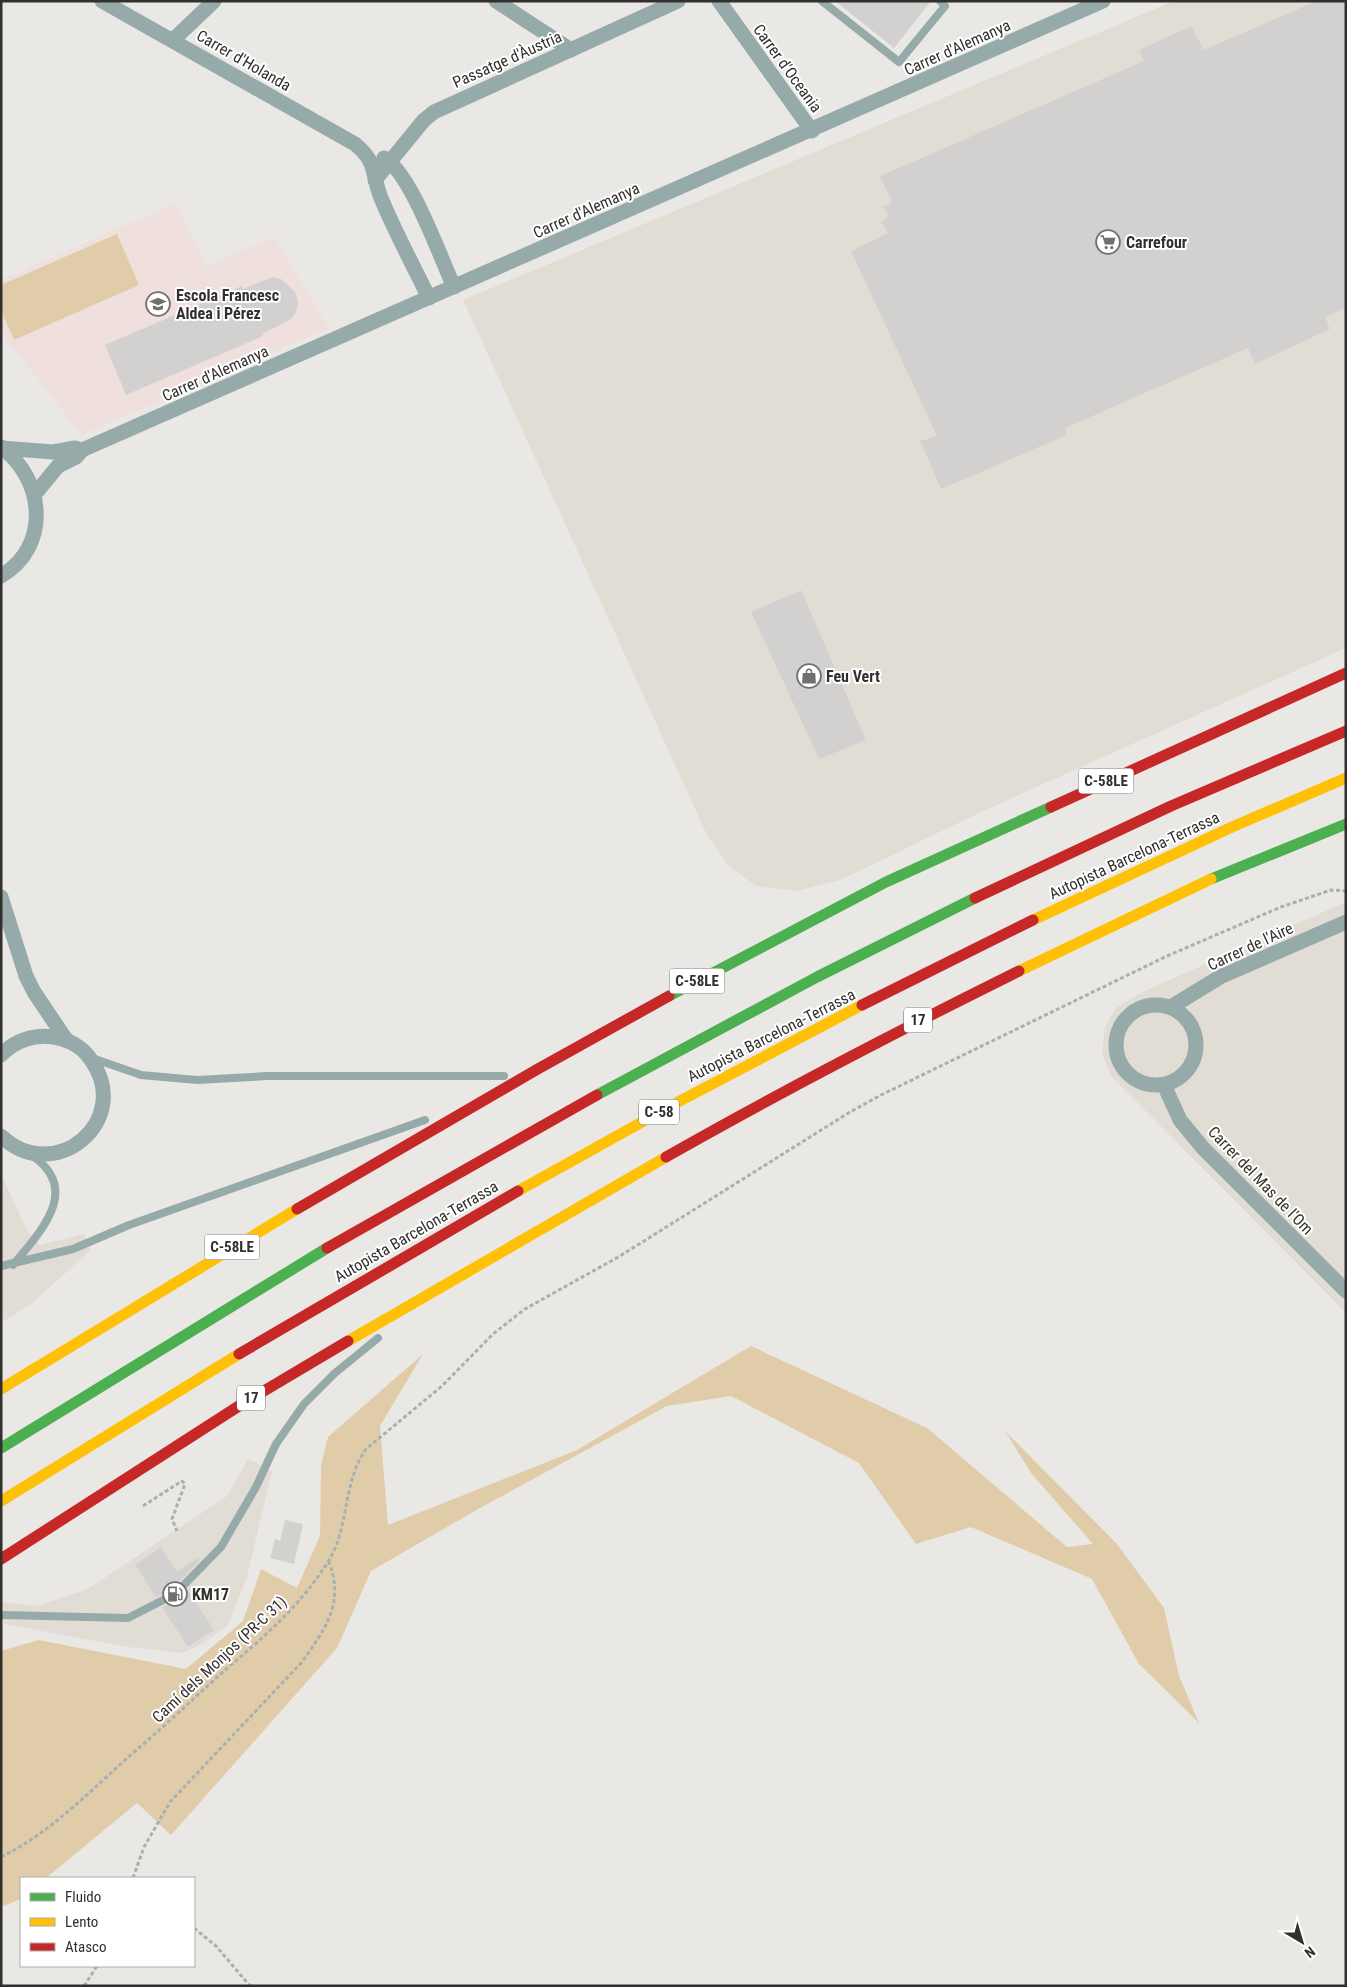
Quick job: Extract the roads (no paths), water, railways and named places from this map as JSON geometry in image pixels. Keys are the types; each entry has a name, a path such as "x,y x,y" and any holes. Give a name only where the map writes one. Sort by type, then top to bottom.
{"highway":[{"name":"C-58LE","path":"1,1389 270,1224 529,1074 701,978 867,892 1346,673"},
{"name":"Autopista Barcelona-Terrassa","path":"1,1448 332,1245 514,1140 691,1044 947,912 1105,836 1346,731"},
{"name":"Autopista Barcelona-Terrassa","path":"1,1501 357,1284 710,1084 1038,917 1133,872 1346,778"},
{"name":"17","path":"1,1559 242,1404 507,1248 764,1101 911,1024 1216,878 1346,824"}],"street":[{"name":"Carrer d'Holanda","path":"102,1 355,144 366,153 386,158 391,163"},
{"path":"173,40 214,1"},
{"path":"496,1 570,50"},
{"name":"Passatge d'Àustria","path":"376,180 424,120 434,112 678,1"},
{"name":"Carrer d'Oceania","path":"719,1 812,131"},
{"name":"Carrer d'Alemanya","path":"35,494 58,466 76,457 82,450 812,131 1104,1"},
{"path":"366,153 372,164 380,196 429,298"},
{"path":"391,163 402,176 416,202 454,287"},
{"path":"1,576 24,556 34,536 38,516 35,494 26,473 2,448"},
{"name":"Carrer d'Alemanya","path":"2,448 53,452 75,448 82,450"},
{"path":"1,897 26,976 34,992 67,1041 89,1057 100,1076 104,1098 99,1119 93,1129 78,1144 58,1153 46,1155 25,1152 3,1140"},
{"name":"Carrer de l'Aire","path":"1171,1007 1220,977 1346,922"},
{"path":"1154,1004 1171,1007 1184,1015 1192,1026 1196,1037 1196,1051 1191,1065 1182,1076 1164,1085 1148,1085 1137,1081 1127,1074 1116,1055 1115,1045 1121,1025 1134,1010 1154,1004"},
{"path":"1,1056 12,1046 30,1038 49,1036 67,1041"},
{"name":"Carrer del Mas de l'Om","path":"1164,1085 1180,1120 1203,1148 1346,1291"}],"lane":[{"path":"822,1 899,62 945,6 940,1"},
{"path":"89,1057 141,1074 197,1080 268,1076 498,1077 529,1074"},
{"path":"1,1266 13,1265 73,1249 129,1225 437,1116 466,1110"},
{"path":"13,1265 41,1231 52,1212 55,1201 56,1187 50,1176 39,1161 25,1152"},
{"path":"456,1288 507,1248"},
{"path":"1,1615 128,1618 175,1594 221,1547 256,1487 276,1444 304,1404 350,1361 387,1333"}],"place":[{"name":"Carrefour","path":"1108,242"},
{"name":"Escola Francesc Aldea i Pérez","path":"158,304"},
{"name":"Feu Vert","path":"809,676"},
{"name":"KM17","path":"175,1594"}]}
